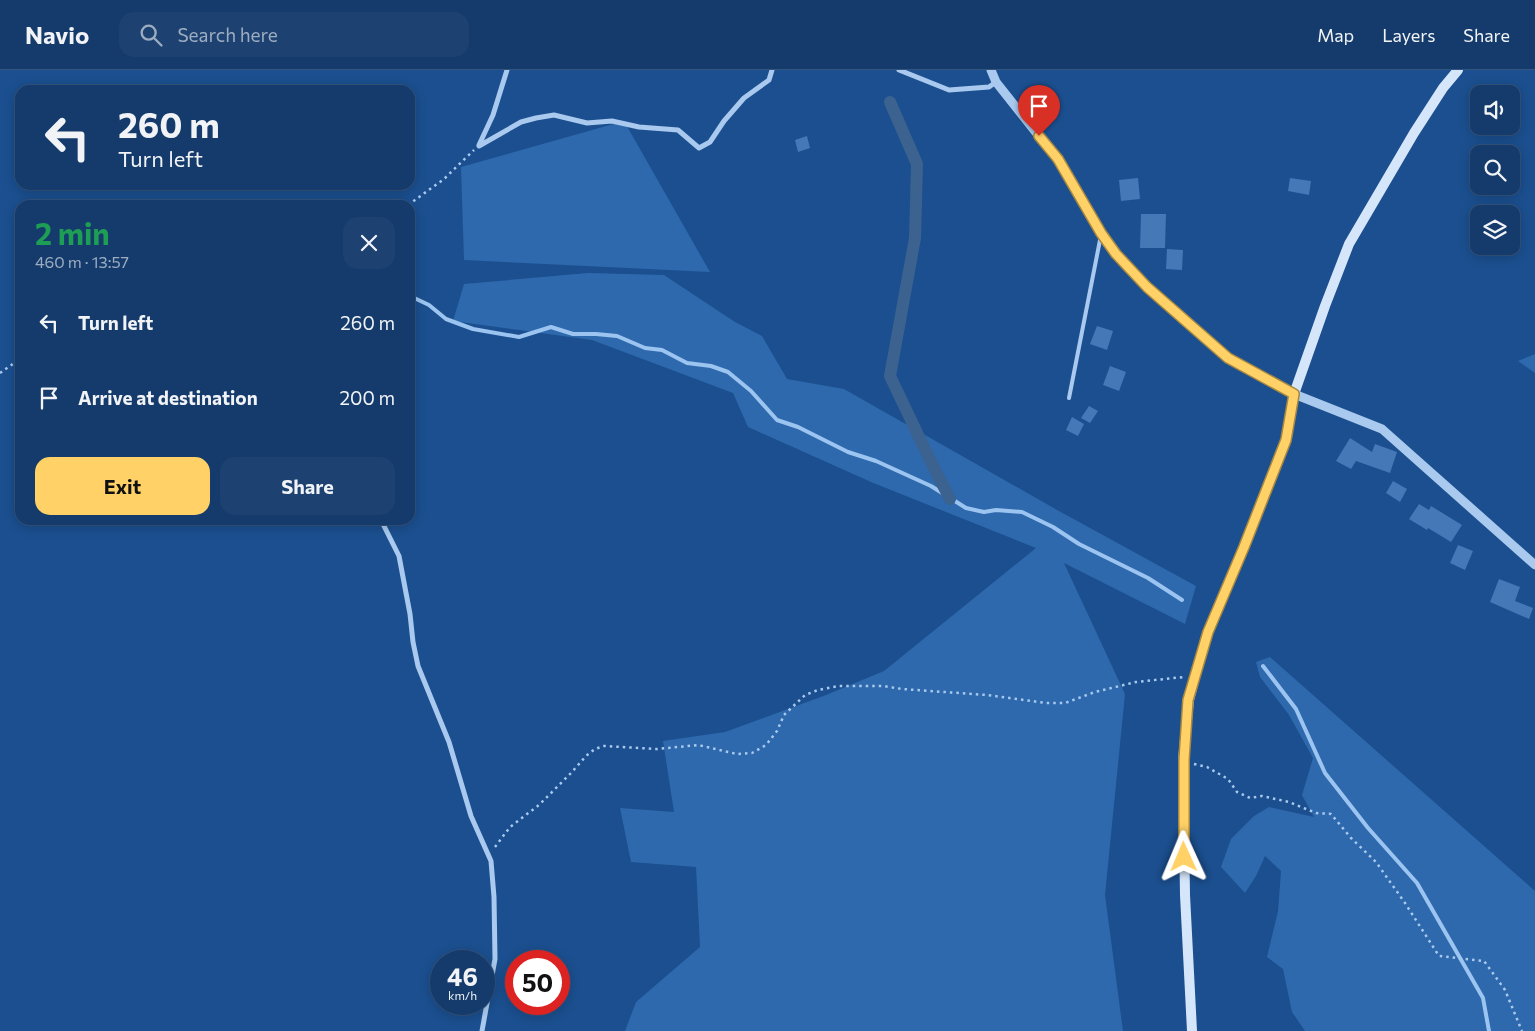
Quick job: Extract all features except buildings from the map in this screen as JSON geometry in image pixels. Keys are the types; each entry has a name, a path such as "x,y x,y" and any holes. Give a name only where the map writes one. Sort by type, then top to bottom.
{"main road":[{"path":"1192,1031 1185,895 1184,760 1188,700 1208,632 1286,440 1294,394 1349,244 1414,133 1443,88 1458,70"}],"street":[{"path":"479,146 493,115 507,70"},
{"path":"479,146 521,122 554,115 587,124 612,121 638,128 678,130 699,148 710,142 724,120 744,98 769,80 772,70"},
{"path":"899,70 949,90 989,87 996,82"},
{"path":"992,70 996,82 1058,159 1101,233 1116,254 1147,287 1228,358 1294,394 1382,429 1535,565"},
{"path":"384,525 399,556 410,614 412,642 418,666 449,742 471,816 491,861 494,897 495,959 482,1031"}],"lane":[{"path":"1069,398 1101,233"}],"path":[{"path":"415,200 444,179 479,146"},
{"path":"0,372 15,362"},
{"path":"491,861 494,849 510,827 534,809 586,756 595,749 604,746 657,749 698,745 737,754 752,752 766,745 777,731 784,715 804,695 838,686 883,686 902,690 987,694 1056,703 1136,682 1195,676"},
{"path":"1184,760 1207,767 1228,779 1237,792 1250,798 1262,796 1289,802 1316,814 1331,814 1351,838 1376,862 1406,903 1439,956 1484,961 1505,990 1522,1031"}],"shaded area":[{"path":"624,121 710,272 464,260 461,167"},
{"path":"588,273 664,275 735,322 762,336 787,379 844,389 1196,586 1185,624 1064,563 1125,694 1105,895 1123,1031 625,1031 636,1002 700,947 696,867 631,862 620,808 674,812 663,741 725,732 826,695 884,671 1036,548 871,482 748,427 733,393 592,340 453,321 464,284"},
{"path":"1535,354 1535,373 1518,361"},
{"path":"1270,657 1535,891 1535,1031 1305,1031 1292,1012 1283,969 1267,957 1278,911 1281,871 1265,856 1256,876 1245,893 1221,867 1231,839 1254,816 1269,807 1314,817 1302,795 1313,758 1289,715 1260,677 1256,662"}],"waterway":[{"path":"890,102 917,164 915,238 890,376 950,499"},
{"path":"415,298 429,305 446,319 473,329 519,337 551,327 573,334 617,336 645,348 662,350 687,363 711,366 728,372 751,391 777,420 798,427 848,452 876,461 931,486 966,508 984,512 996,510 1022,512 1053,527 1079,544 1148,578 1182,600"},
{"path":"1263,666 1296,709 1325,773 1368,828 1417,883 1483,998 1489,1031"}],"route":[{"path":"1039,136 1058,159 1101,233 1116,254 1147,287 1228,358 1294,394 1286,440 1208,632 1188,700 1184,760 1184,857"}]}
